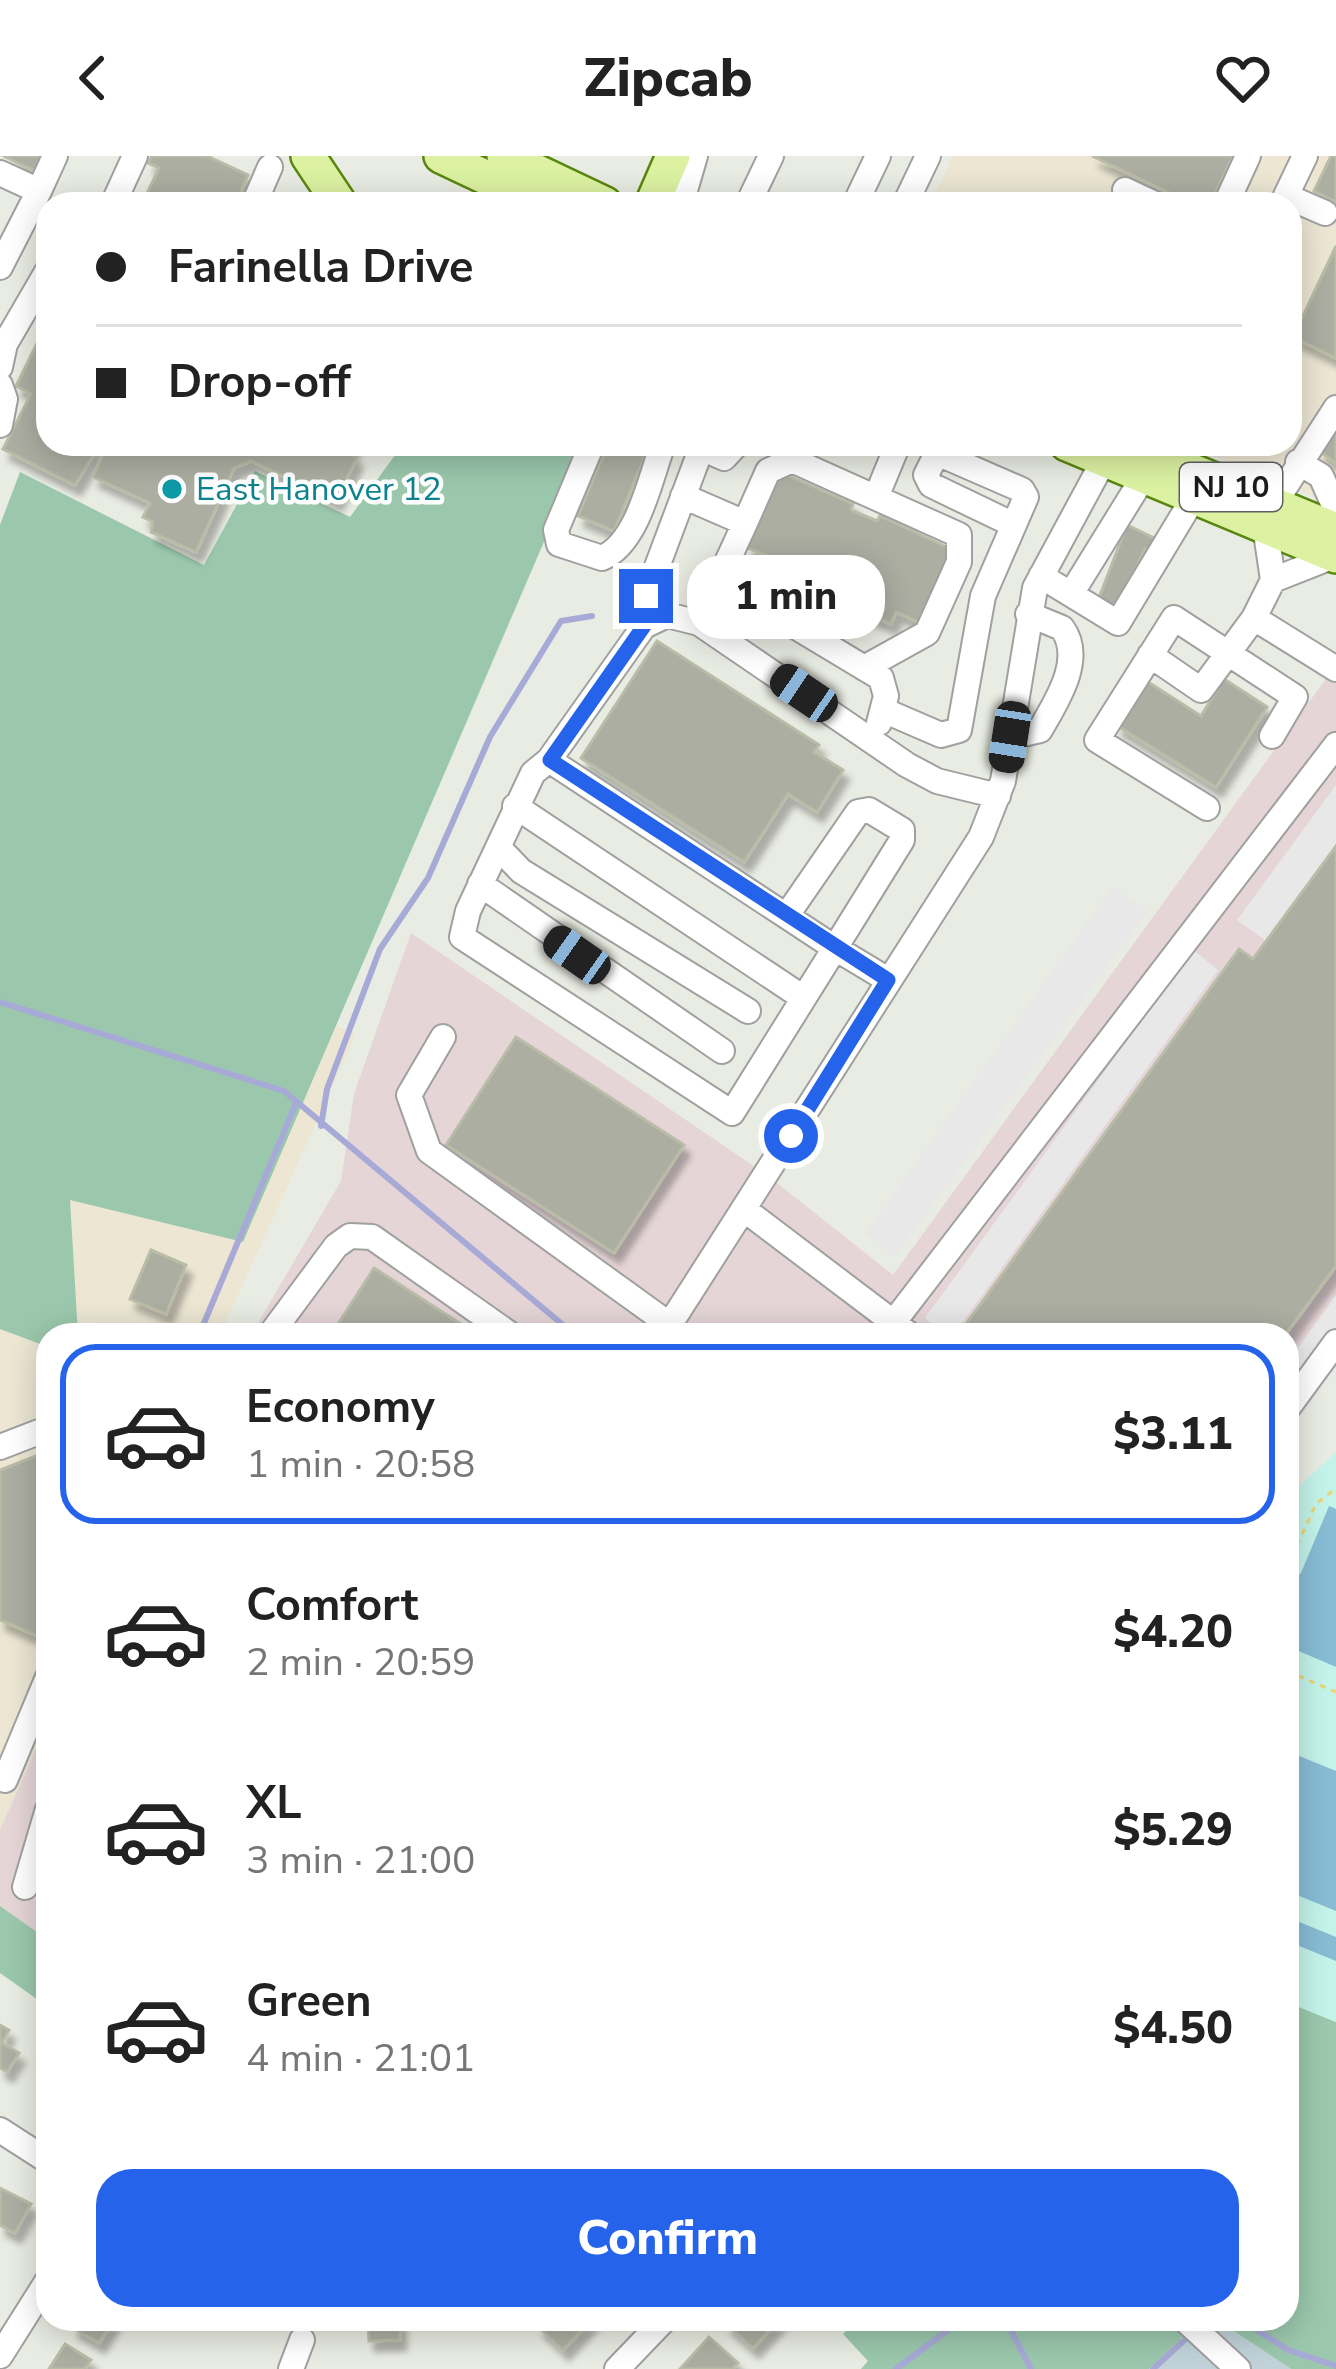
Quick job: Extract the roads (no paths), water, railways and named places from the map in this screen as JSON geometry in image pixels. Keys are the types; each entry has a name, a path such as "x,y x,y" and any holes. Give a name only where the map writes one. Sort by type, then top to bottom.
{"main road":[{"path":"308,156 332,192"},
{"path":"441,156 517,192"},
{"path":"503,156 577,192"},
{"path":"554,156 588,192"},
{"path":"657,192 673,156"},
{"name":"NJ 10","path":"1137,456 1187,469 1335,547"}],"street":[{"path":"0,173 39,191 55,156"},
{"path":"118,192 135,156"},
{"path":"684,192 695,156"},
{"path":"754,192 771,156"},
{"path":"861,192 878,156"},
{"path":"911,192 928,156"},
{"path":"1232,192 1248,156"},
{"path":"1288,192 1305,156"},
{"path":"259,192 270,167"},
{"path":"1125,190 1129,192"},
{"path":"0,267 36,197"},
{"path":"1302,206 1325,213"},
{"path":"0,367 5,344 36,291"},
{"path":"0,385 5,399 0,425"},
{"path":"1150,655 1201,690 1229,653 1273,580 1269,515 1336,408"},
{"path":"587,456 556,530 559,544 602,558 618,552 658,456"},
{"path":"698,456 646,596 644,626 550,760 533,773 481,884 462,937 732,1113 902,840 902,830 869,810 858,812 787,915"},
{"path":"877,495 893,456"},
{"path":"672,1323 981,837 998,796 1028,614 1041,576 1132,456"},
{"path":"1071,594 1133,456"},
{"path":"699,623 769,471 783,460 803,463 954,530 963,547 926,633 863,668"},
{"path":"1298,462 1321,476 1336,510"},
{"path":"1041,576 1118,623 1187,469"},
{"path":"683,496 745,523"},
{"path":"883,710 914,719 933,733 955,734 982,596 1014,525"},
{"path":"1273,580 1335,547"},
{"path":"718,580 884,683 883,710 874,740"},
{"path":"1010,737 1040,730 1064,686 1070,650 1062,628 1028,614"},
{"path":"644,626 667,616 699,623 937,781 998,796"},
{"path":"1207,808 1097,740 1174,617 1295,698 1271,736"},
{"path":"1254,618 1336,669"},
{"path":"906,1323 1336,745"},
{"path":"550,760 888,980"},
{"path":"515,806 802,997"},
{"path":"500,849 521,871 748,1011"},
{"path":"481,884 722,1051"},
{"path":"443,1037 409,1095 429,1150 658,1323"},
{"path":"745,1210 894,1323"},
{"path":"279,1323 337,1246 350,1237 372,1237 494,1323"},
{"path":"1299,1394 1333,1352"},
{"path":"0,1447 36,1433"},
{"path":"5,1780 36,1705"},
{"path":"25,1887 36,1850"},
{"path":"0,2131 36,2154"},
{"path":"0,2356 36,2299"},
{"path":"617,2369 653,2331"},
{"path":"1197,2331 1238,2369"},
{"path":"291,2369 302,2340"}],"waterway":[{"path":"321,1126 327,1089 380,949 428,878 490,737 561,621 592,616"},
{"path":"0,1002 284,1091 561,1323"},
{"path":"204,1323 296,1103"},
{"path":"896,2369 947,2331"},
{"path":"1011,2331 1031,2369"},
{"path":"1259,2331 1288,2350 1336,2366"},
{"path":"1153,2369 1191,2334"}],"place":[{"name":"East Hanover 12","path":"172,489"}]}
